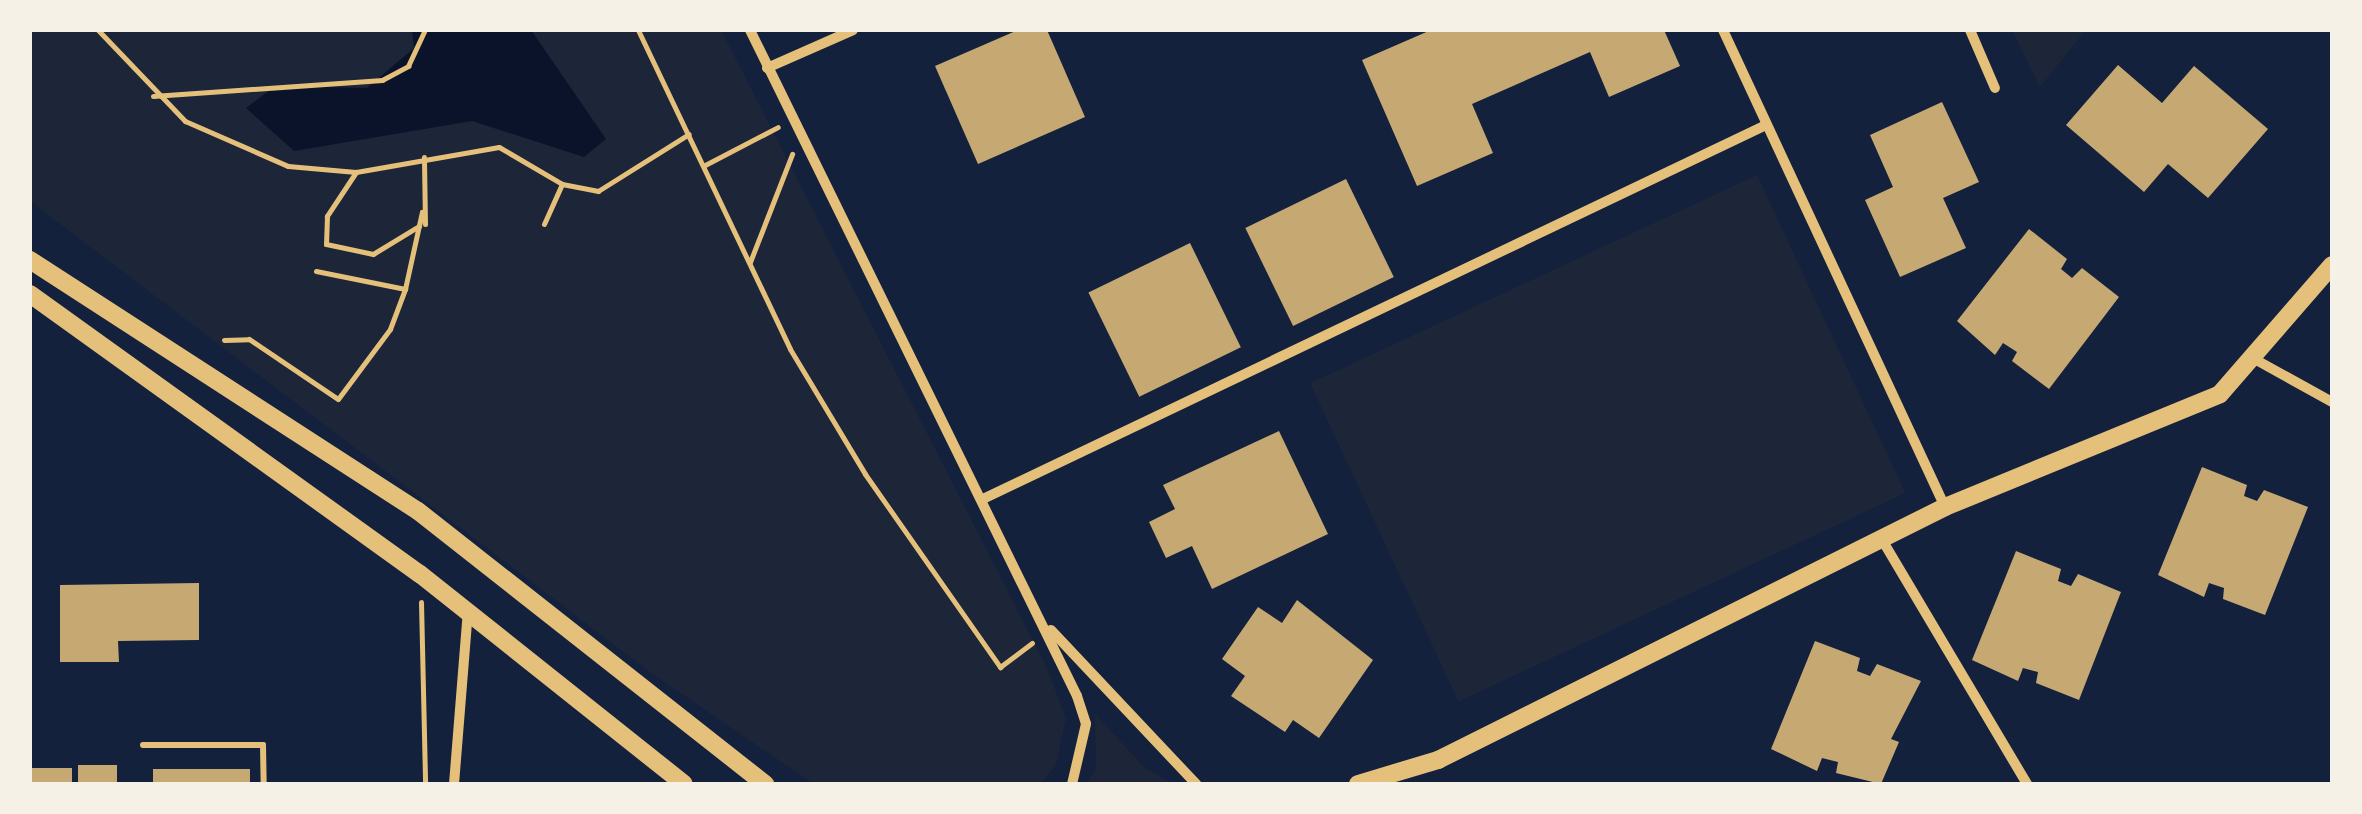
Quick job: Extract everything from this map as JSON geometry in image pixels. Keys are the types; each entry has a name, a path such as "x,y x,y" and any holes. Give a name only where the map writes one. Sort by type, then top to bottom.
{"main road":[{"path":"30,260 418,511 765,784"},
{"path":"1404,784 1438,760 1945,506 2220,394 2258,361 2332,265"},
{"path":"30,294 420,574 684,784"},
{"path":"1358,784 1438,760"}],"street":[{"path":"750,30 1044,622 1086,724 1072,784"},
{"path":"767,68 853,30"},
{"path":"1723,30 1945,506"},
{"path":"1970,30 1995,88"},
{"path":"985,498 1766,126"},
{"path":"2258,361 2332,402"},
{"path":"1881,538 2027,784"},
{"path":"454,784 468,610"},
{"path":"1044,622 1196,784"}],"lane":[{"path":"144,745 263,744 264,784"}],"path":[{"path":"98,30 152,96 216,141 266,161 356,172 499,146 562,184 598,191 690,134"},
{"path":"152,96 382,80 408,66 426,30"},
{"path":"638,30 750,262 865,474 1000,667 1044,622"},
{"path":"705,165 782,125"},
{"path":"750,262 796,152"},
{"path":"424,157 425,224"},
{"path":"356,172 327,216 326,244 372,254 425,224"},
{"path":"544,224 562,184"},
{"path":"224,340 250,339 338,399 390,329 405,290 422,212 425,224"},
{"path":"316,272 405,290"},
{"path":"420,574 425,784"}],"shaded area":[{"path":"30,30 721,30 1048,670 1066,719 1056,765 1041,784 814,784 654,675 30,201"},
{"path":"412,30 531,30 606,139 584,157 472,121 294,151 246,108 275,86 367,88 414,48"},
{"path":"2012,30 2086,30 2040,87"},
{"path":"1757,175 1905,493 1459,701 1310,383"},
{"path":"1095,714 1145,768 1173,784 1085,784 1096,769"}],"building":[{"path":"1018,30 1047,30 1085,117 978,164 935,66"},
{"path":"1431,30 1664,30 1680,66 1609,97 1590,52 1472,104 1493,153 1417,186 1362,60"},
{"path":"2118,65 2162,103 2194,66 2268,129 2208,198 2168,164 2144,192 2066,125"},
{"path":"1942,102 1979,182 1943,198 1966,248 1900,277 1865,200 1893,187 1870,135"},
{"path":"1346,179 1394,277 1293,326 1245,228"},
{"path":"2029,229 2067,259 2061,269 2072,278 2082,268 2119,297 2049,389 2012,361 2017,352 2003,343 1995,355 1957,321"},
{"path":"1190,243 1241,347 1139,397 1088,293"},
{"path":"1279,431 1328,534 1212,589 1192,546 1166,558 1149,522 1175,509 1163,485"},
{"path":"2202,467 2247,485 2244,496 2257,501 2264,490 2308,507 2265,615 2223,599 2224,588 2209,583 2204,597 2158,575"},
{"path":"2016,551 2061,569 2058,581 2071,586 2078,574 2121,592 2079,700 2036,683 2038,672 2023,668 2018,681 1972,660"},
{"path":"199,583 199,640 118,641 119,662 60,662 60,585"},
{"path":"1297,600 1373,660 1319,738 1293,720 1285,732 1231,696 1245,676 1222,659 1258,607 1282,623"},
{"path":"1815,641 1860,658 1857,671 1870,676 1877,664 1921,681 1891,739 1899,742 1881,784 1836,773 1838,762 1822,758 1817,771 1771,749"},
{"path":"78,765 117,765 117,784 78,784"},
{"path":"30,768 72,768 72,784 30,784"},
{"path":"153,769 250,769 250,784 153,784"}]}
